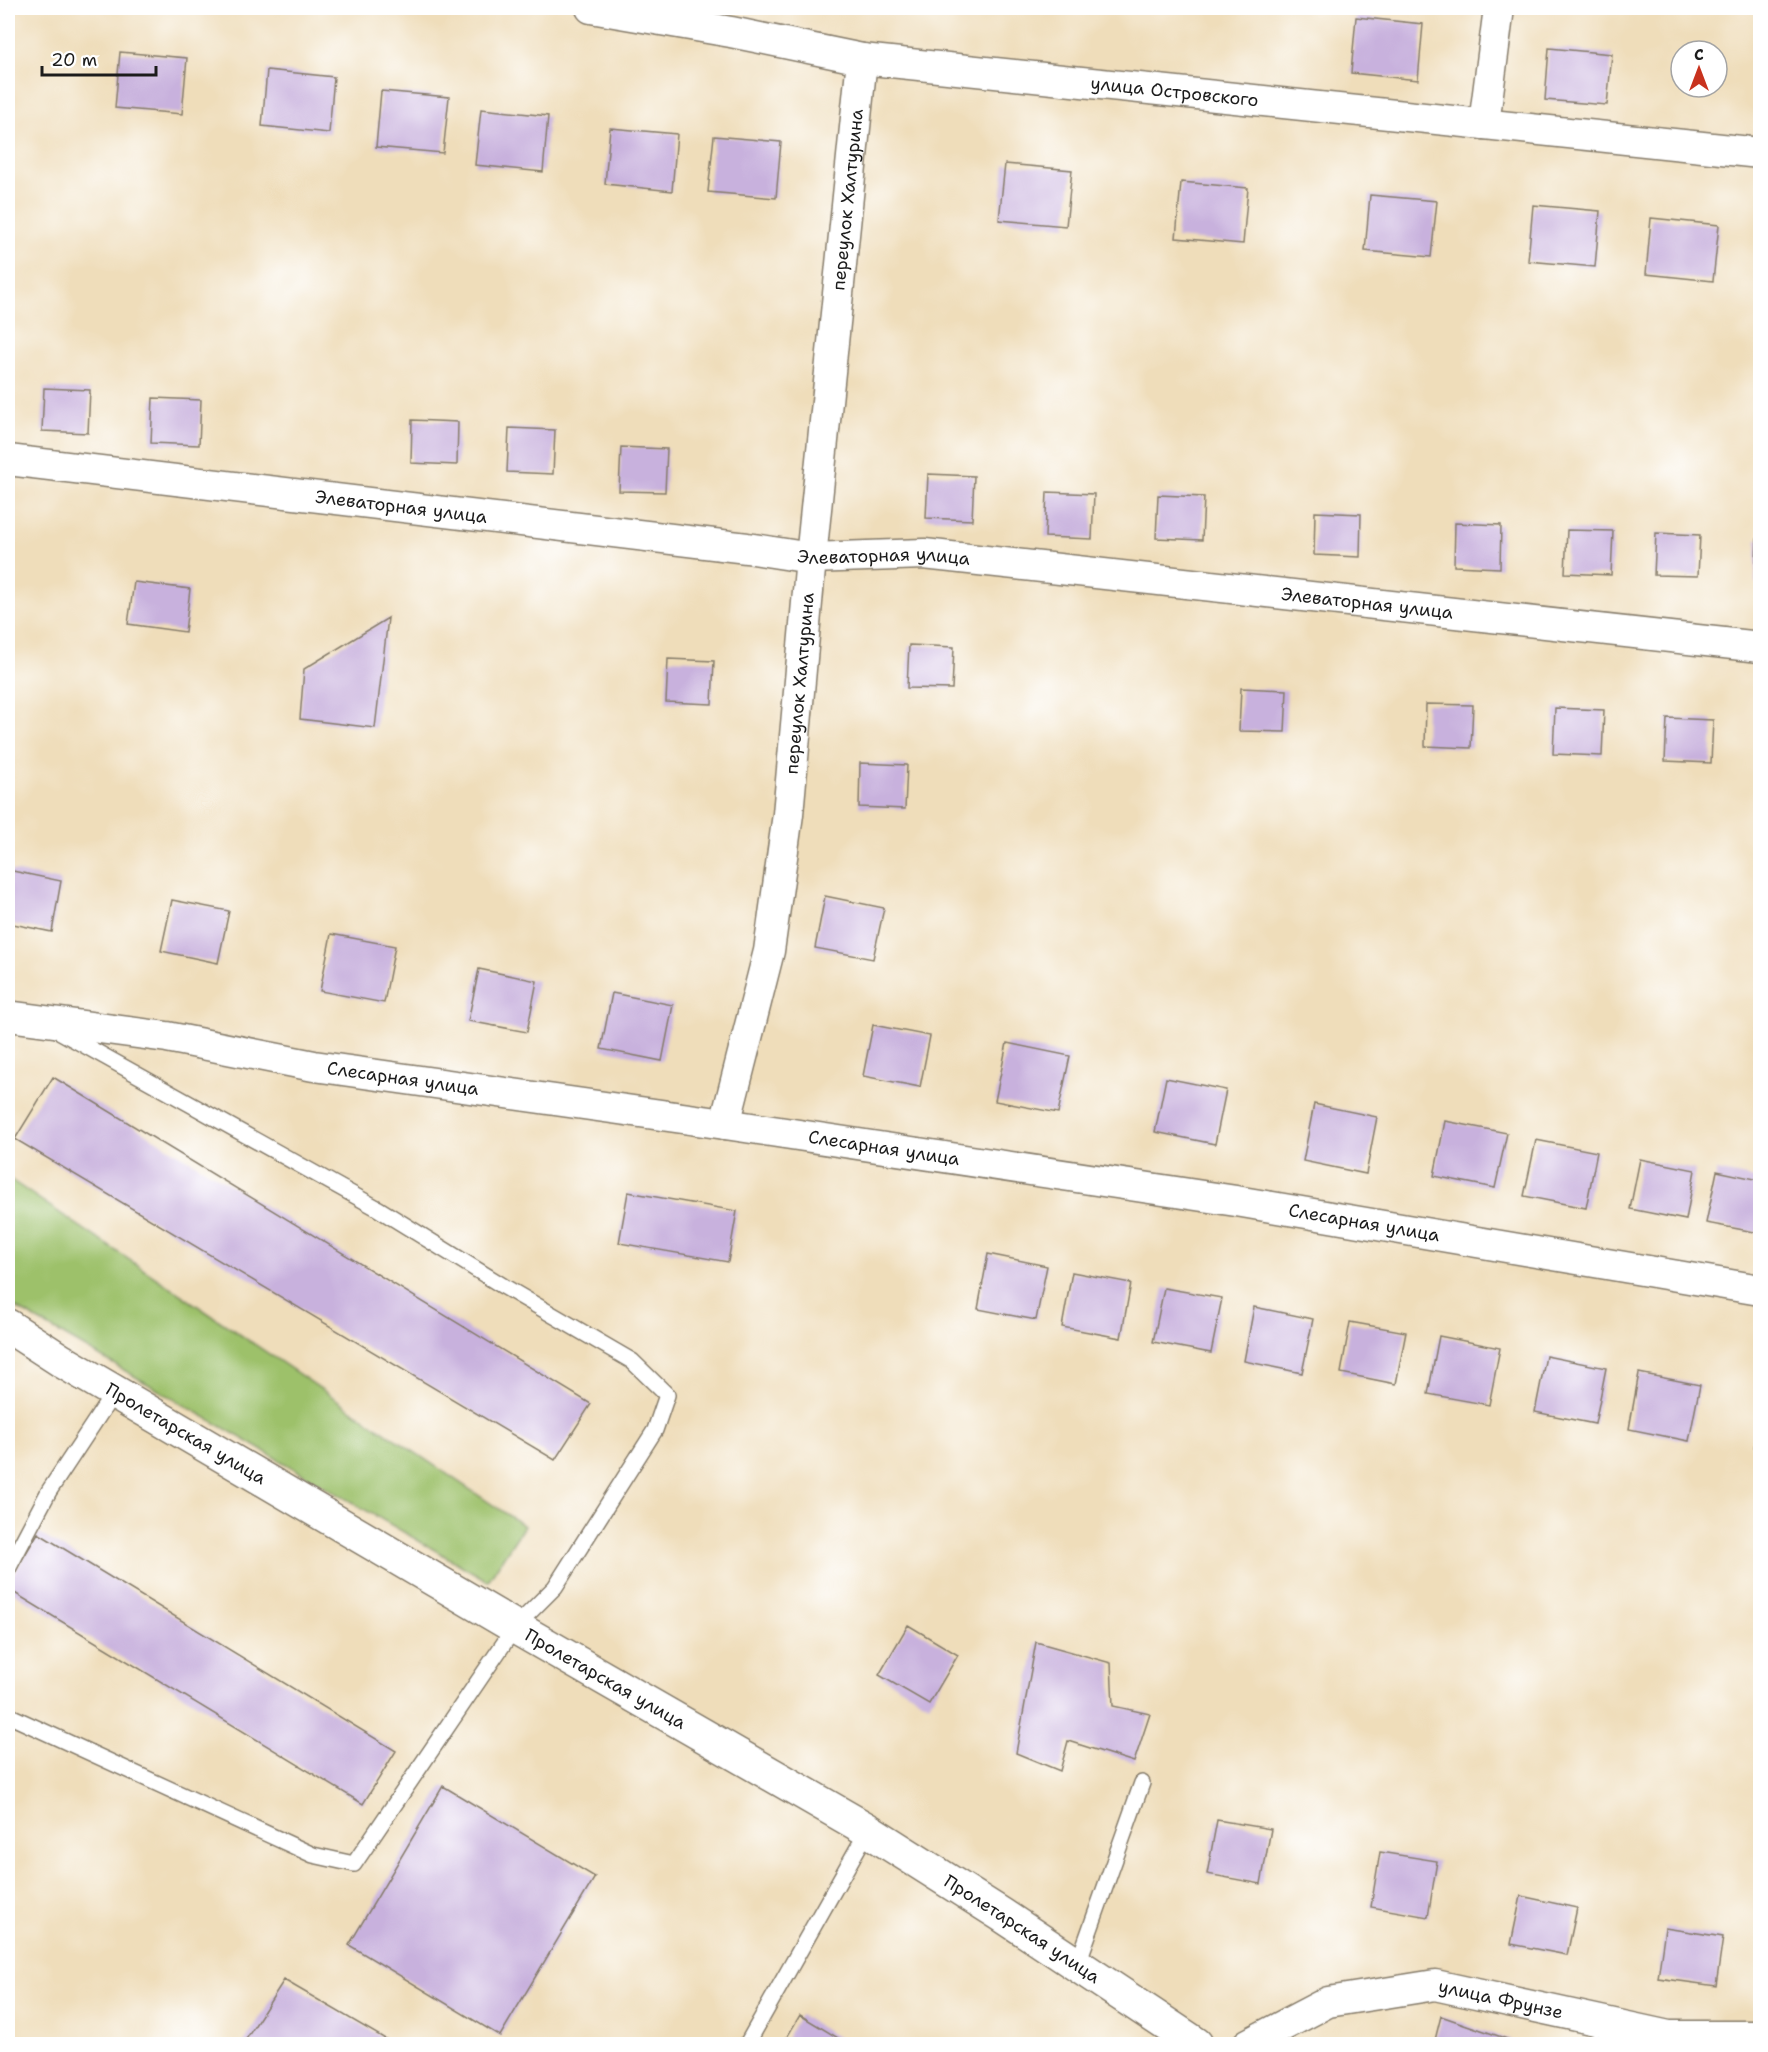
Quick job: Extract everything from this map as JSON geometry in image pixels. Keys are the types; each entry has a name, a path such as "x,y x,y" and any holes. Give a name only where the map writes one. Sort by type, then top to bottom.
{"main road":[{"name":"Пролетарская улица","path":"8,1326 62,1361 515,1627 868,1830 1196,2044"}],"street":[{"name":"улица Островского","path":"591,8 731,32 862,59 1761,153"},
{"path":"1484,124 1499,8"},
{"name":"переулок Халтурина","path":"725,1124 769,951 789,814 811,558 862,59"},
{"name":"Элеваторная улица","path":"8,460 747,548 811,558 924,554 1761,647"},
{"name":"Слесарная улица","path":"22,1017 167,1037 314,1066 725,1124 1236,1201 1761,1290"},
{"name":"улица Фрунзе","path":"1248,2044 1328,2002 1435,1985 1669,2036 1761,2036"}],"lane":[{"path":"8,1715 313,1855 354,1864 515,1627 555,1587 655,1430 667,1395 632,1361 503,1286 377,1208 22,1017"},
{"path":"8,1569 49,1491 115,1391"},
{"path":"1077,1966 1142,1783"},
{"path":"747,2044 868,1830"}],"green space":[{"path":"8,1178 524,1526 488,1581 8,1303"}],"building":[{"path":"1356,17 1423,24 1418,80 1351,73"},
{"path":"1549,48 1612,54 1607,105 1545,100"},
{"path":"120,52 187,58 182,114 115,108"},
{"path":"267,70 334,77 329,133 262,126"},
{"path":"381,91 449,97 443,153 376,147"},
{"path":"481,109 548,116 543,172 475,165"},
{"path":"610,128 677,134 672,191 605,184"},
{"path":"714,136 781,142 776,198 708,192"},
{"path":"1005,164 1072,170 1066,226 999,220"},
{"path":"1181,182 1248,188 1243,244 1176,238"},
{"path":"1370,195 1437,201 1431,257 1365,251"},
{"path":"1533,205 1600,211 1595,267 1528,261"},
{"path":"1651,218 1719,225 1713,281 1646,274"},
{"path":"44,388 90,390 88,433 42,431"},
{"path":"153,398 201,400 199,445 151,443"},
{"path":"412,420 458,422 457,465 411,463"},
{"path":"509,428 555,430 553,474 507,472"},
{"path":"621,447 667,449 665,492 619,491"},
{"path":"928,474 974,476 972,520 926,518"},
{"path":"1047,492 1094,494 1092,539 1045,537"},
{"path":"1158,495 1204,497 1202,540 1156,538"},
{"path":"1315,512 1361,514 1360,557 1314,555"},
{"path":"1455,523 1501,525 1500,568 1454,566"},
{"path":"1567,530 1613,531 1611,575 1565,573"},
{"path":"1656,533 1700,535 1698,576 1654,575"},
{"path":"1757,539 1760,539 1760,583 1755,583"},
{"path":"134,582 190,589 185,632 128,624"},
{"path":"388,618 375,728 300,719 304,669"},
{"path":"909,645 954,647 952,689 907,688"},
{"path":"668,659 714,661 712,704 666,702"},
{"path":"1241,688 1287,690 1285,732 1239,731"},
{"path":"1426,704 1473,705 1471,748 1425,746"},
{"path":"1555,708 1604,710 1602,756 1553,754"},
{"path":"1667,718 1713,720 1711,763 1665,761"},
{"path":"860,763 907,765 905,809 859,807"},
{"path":"8,870 61,881 52,932 8,923"},
{"path":"825,896 884,908 873,959 815,948"},
{"path":"172,900 229,911 218,963 161,951"},
{"path":"331,934 395,946 384,1003 320,991"},
{"path":"479,969 537,981 527,1032 468,1021"},
{"path":"612,993 673,1005 662,1061 601,1049"},
{"path":"873,1025 930,1036 920,1087 863,1076"},
{"path":"1007,1043 1070,1056 1058,1113 995,1101"},
{"path":"53,1077 591,1404 555,1460 15,1139"},
{"path":"1166,1078 1226,1090 1215,1144 1155,1132"},
{"path":"1314,1104 1377,1117 1366,1174 1303,1161"},
{"path":"1445,1121 1507,1133 1495,1188 1434,1176"},
{"path":"1536,1140 1597,1152 1586,1208 1524,1196"},
{"path":"1640,1159 1695,1170 1686,1220 1630,1209"},
{"path":"1717,1171 1760,1180 1760,1233 1706,1223"},
{"path":"628,1192 737,1211 728,1262 619,1243"},
{"path":"988,1254 1047,1266 1036,1320 978,1309"},
{"path":"1072,1272 1131,1283 1121,1338 1062,1327"},
{"path":"1164,1288 1222,1298 1211,1353 1153,1342"},
{"path":"1254,1307 1313,1319 1302,1373 1244,1361"},
{"path":"1350,1322 1406,1332 1396,1384 1341,1373"},
{"path":"1439,1336 1500,1348 1489,1405 1428,1394"},
{"path":"1546,1356 1606,1368 1595,1424 1535,1412"},
{"path":"1639,1373 1700,1385 1689,1441 1629,1429"},
{"path":"1760,1420 1760,1449 1754,1448"},
{"path":"38,1533 396,1751 363,1804 8,1589 8,1583"},
{"path":"908,1625 958,1655 929,1704 879,1675"},
{"path":"1036,1642 1111,1663 1113,1706 1150,1714 1134,1762 1068,1741 1060,1771 1016,1753"},
{"path":"443,1786 595,1877 500,2036 349,1945"},
{"path":"1217,1820 1271,1829 1261,1884 1207,1874"},
{"path":"1380,1852 1437,1861 1428,1917 1371,1907"},
{"path":"1521,1896 1577,1908 1567,1955 1511,1944"},
{"path":"1665,1928 1723,1937 1716,1986 1658,1978"},
{"path":"284,1980 394,2044 243,2044"},
{"path":"800,2015 848,2044 783,2044"},
{"path":"1441,2016 1510,2040 1516,2044 1434,2044"}]}
